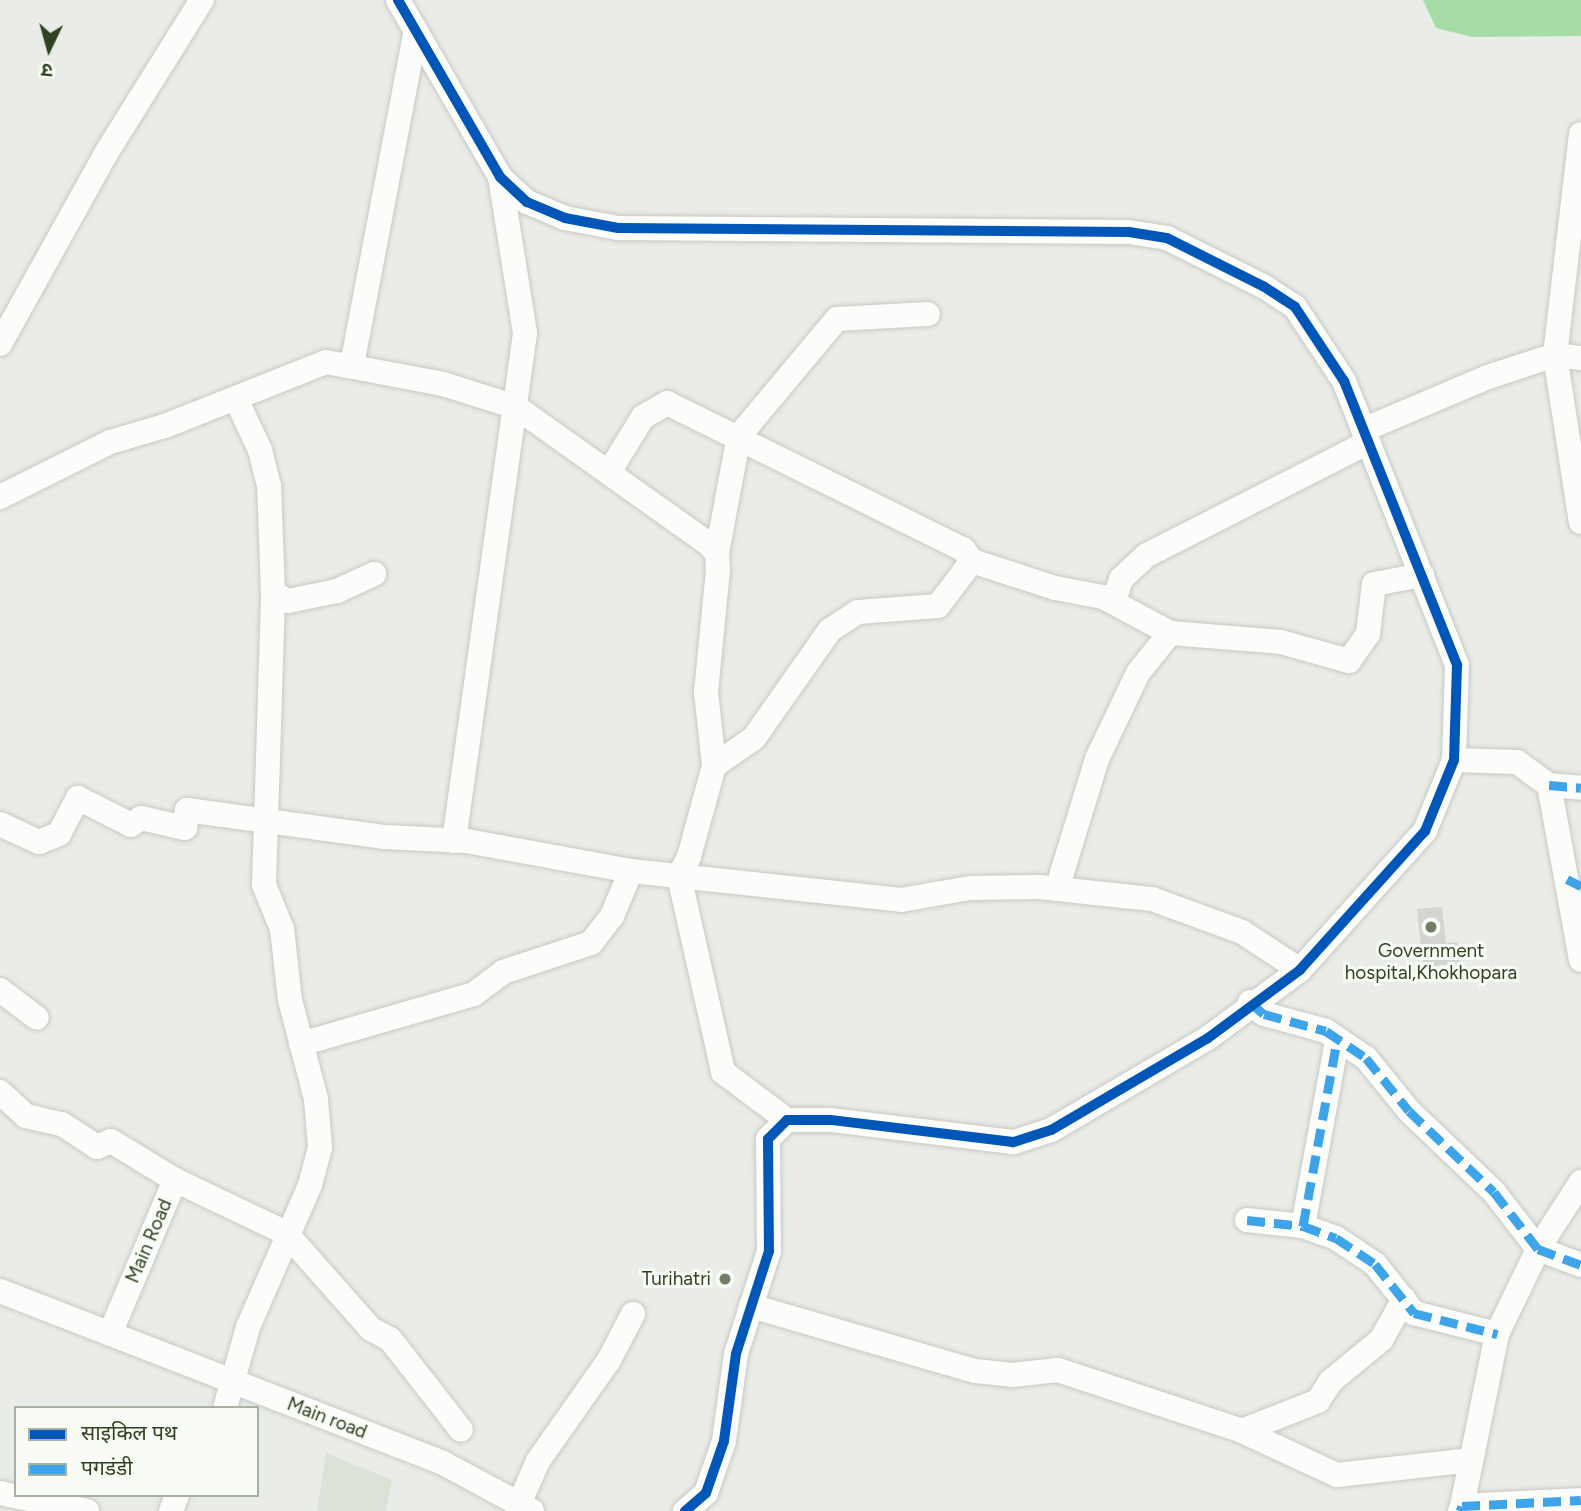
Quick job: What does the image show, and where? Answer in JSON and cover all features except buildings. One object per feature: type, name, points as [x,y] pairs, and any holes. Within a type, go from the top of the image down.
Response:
[{"type":"street","points":[[0,344],[106,155],[202,0]]},
{"type":"street","points":[[398,0],[499,177],[527,202],[565,218],[618,228],[1079,229],[1167,238],[1220,261],[1295,307],[1333,360],[1457,665],[1454,760],[1425,831],[1300,970],[1250,1003],[1208,1038],[1051,1130],[1013,1142],[787,1120],[723,1072],[679,876],[689,857],[714,766],[706,692],[717,553],[739,436],[837,319],[928,314]]},
{"type":"street","points":[[352,365],[416,31]]},
{"type":"street","points":[[1581,134],[1555,355],[1581,522]]},
{"type":"street","points":[[454,841],[525,333],[499,177]]},
{"type":"street","points":[[1114,602],[1121,579],[1147,555],[1365,437],[1488,377],[1555,355],[1581,358]]},
{"type":"street","points":[[0,497],[110,442],[236,399],[326,362],[443,384],[516,407],[717,553]]},
{"type":"street","points":[[226,1406],[286,1233],[310,1185],[320,1147],[282,929],[264,885],[274,593],[268,486],[260,450],[236,399]]},
{"type":"street","points":[[609,472],[643,417],[667,402],[963,549],[972,561],[1114,602],[1170,633],[1281,642],[1349,662],[1368,634],[1374,584],[1422,575]]},
{"type":"street","points":[[714,766],[754,738],[830,630],[858,612],[938,606],[972,561]]},
{"type":"street","points":[[274,593],[288,601],[337,591],[374,574]]},
{"type":"street","points":[[1057,889],[1097,759],[1138,673],[1170,633]]},
{"type":"street","points":[[1454,760],[1517,762],[1549,785],[1581,788]]},
{"type":"street","points":[[1549,785],[1581,960]]},
{"type":"street","points":[[0,824],[38,842],[59,834],[78,798],[92,800],[131,825],[141,818],[185,828],[187,810],[266,824],[454,841],[631,871],[901,900],[970,888],[1057,889],[1152,899],[1242,932],[1300,970]]},
{"type":"street","points":[[301,1044],[474,994],[503,972],[591,943],[612,916],[631,871]]},
{"type":"street","points":[[0,990],[37,1018]]},
{"type":"street","points":[[1250,1003],[1264,1014],[1326,1031],[1366,1058],[1409,1111],[1494,1192],[1538,1249],[1581,1265]]},
{"type":"street","points":[[1303,1226],[1337,1040]]},
{"type":"street","name":"Main Road","points":[[0,1092],[26,1116],[62,1124],[97,1147],[111,1141],[175,1180],[110,1334]]},
{"type":"street","points":[[685,1511],[706,1493],[724,1441],[736,1354],[769,1251],[768,1139],[787,1120]]},
{"type":"street","points":[[175,1180],[286,1233],[371,1329],[390,1339],[461,1430]]},
{"type":"street","points":[[1581,1182],[1538,1249],[1497,1334],[1461,1509],[1581,1500]]},
{"type":"street","points":[[1247,1220],[1303,1226],[1336,1238],[1375,1264],[1414,1313],[1497,1334]]},
{"type":"street","name":"Main road","points":[[0,1291],[443,1463],[526,1508]]},
{"type":"street","points":[[1242,1431],[1318,1401],[1331,1381],[1381,1340],[1404,1299]]},
{"type":"street","points":[[751,1306],[975,1371],[1012,1375],[1058,1370],[1242,1431],[1337,1475],[1471,1460]]},
{"type":"street","points":[[526,1508],[538,1461],[610,1360],[633,1314]]},
{"type":"street","points":[[19,1497],[87,1511]]},
{"type":"shaded area","points":[[1423,0],[1581,0],[1581,36],[1472,37],[1436,28]]},
{"type":"shaded area","points":[[326,1453],[392,1480],[386,1511],[317,1511]]},
{"type":"marked path","points":[[1549,785],[1581,788]]},
{"type":"marked path","points":[[1567,879],[1581,886]]},
{"type":"marked path","points":[[1250,1002],[1264,1014],[1326,1031],[1366,1058],[1409,1111],[1494,1192],[1538,1249],[1581,1265]]},
{"type":"marked path","points":[[1303,1226],[1337,1040]]},
{"type":"marked path","points":[[1247,1220],[1303,1226],[1336,1238],[1375,1264],[1414,1313],[1497,1334]]},
{"type":"marked path","points":[[1460,1511],[1462,1506],[1581,1500]]},
{"type":"cycle path","points":[[398,0],[500,177],[527,202],[565,218],[618,228],[1129,232],[1167,238],[1263,286],[1295,307],[1344,381],[1457,665],[1454,760],[1425,831],[1300,970],[1208,1038],[1051,1130],[1013,1142],[830,1120],[787,1120],[768,1139],[769,1251],[736,1354],[724,1441],[706,1493],[685,1511]]},
{"type":"place","name":"Government hospital,Khokhopara","points":[[1431,927]]},
{"type":"place","name":"Turihatri","points":[[725,1279]]}]
